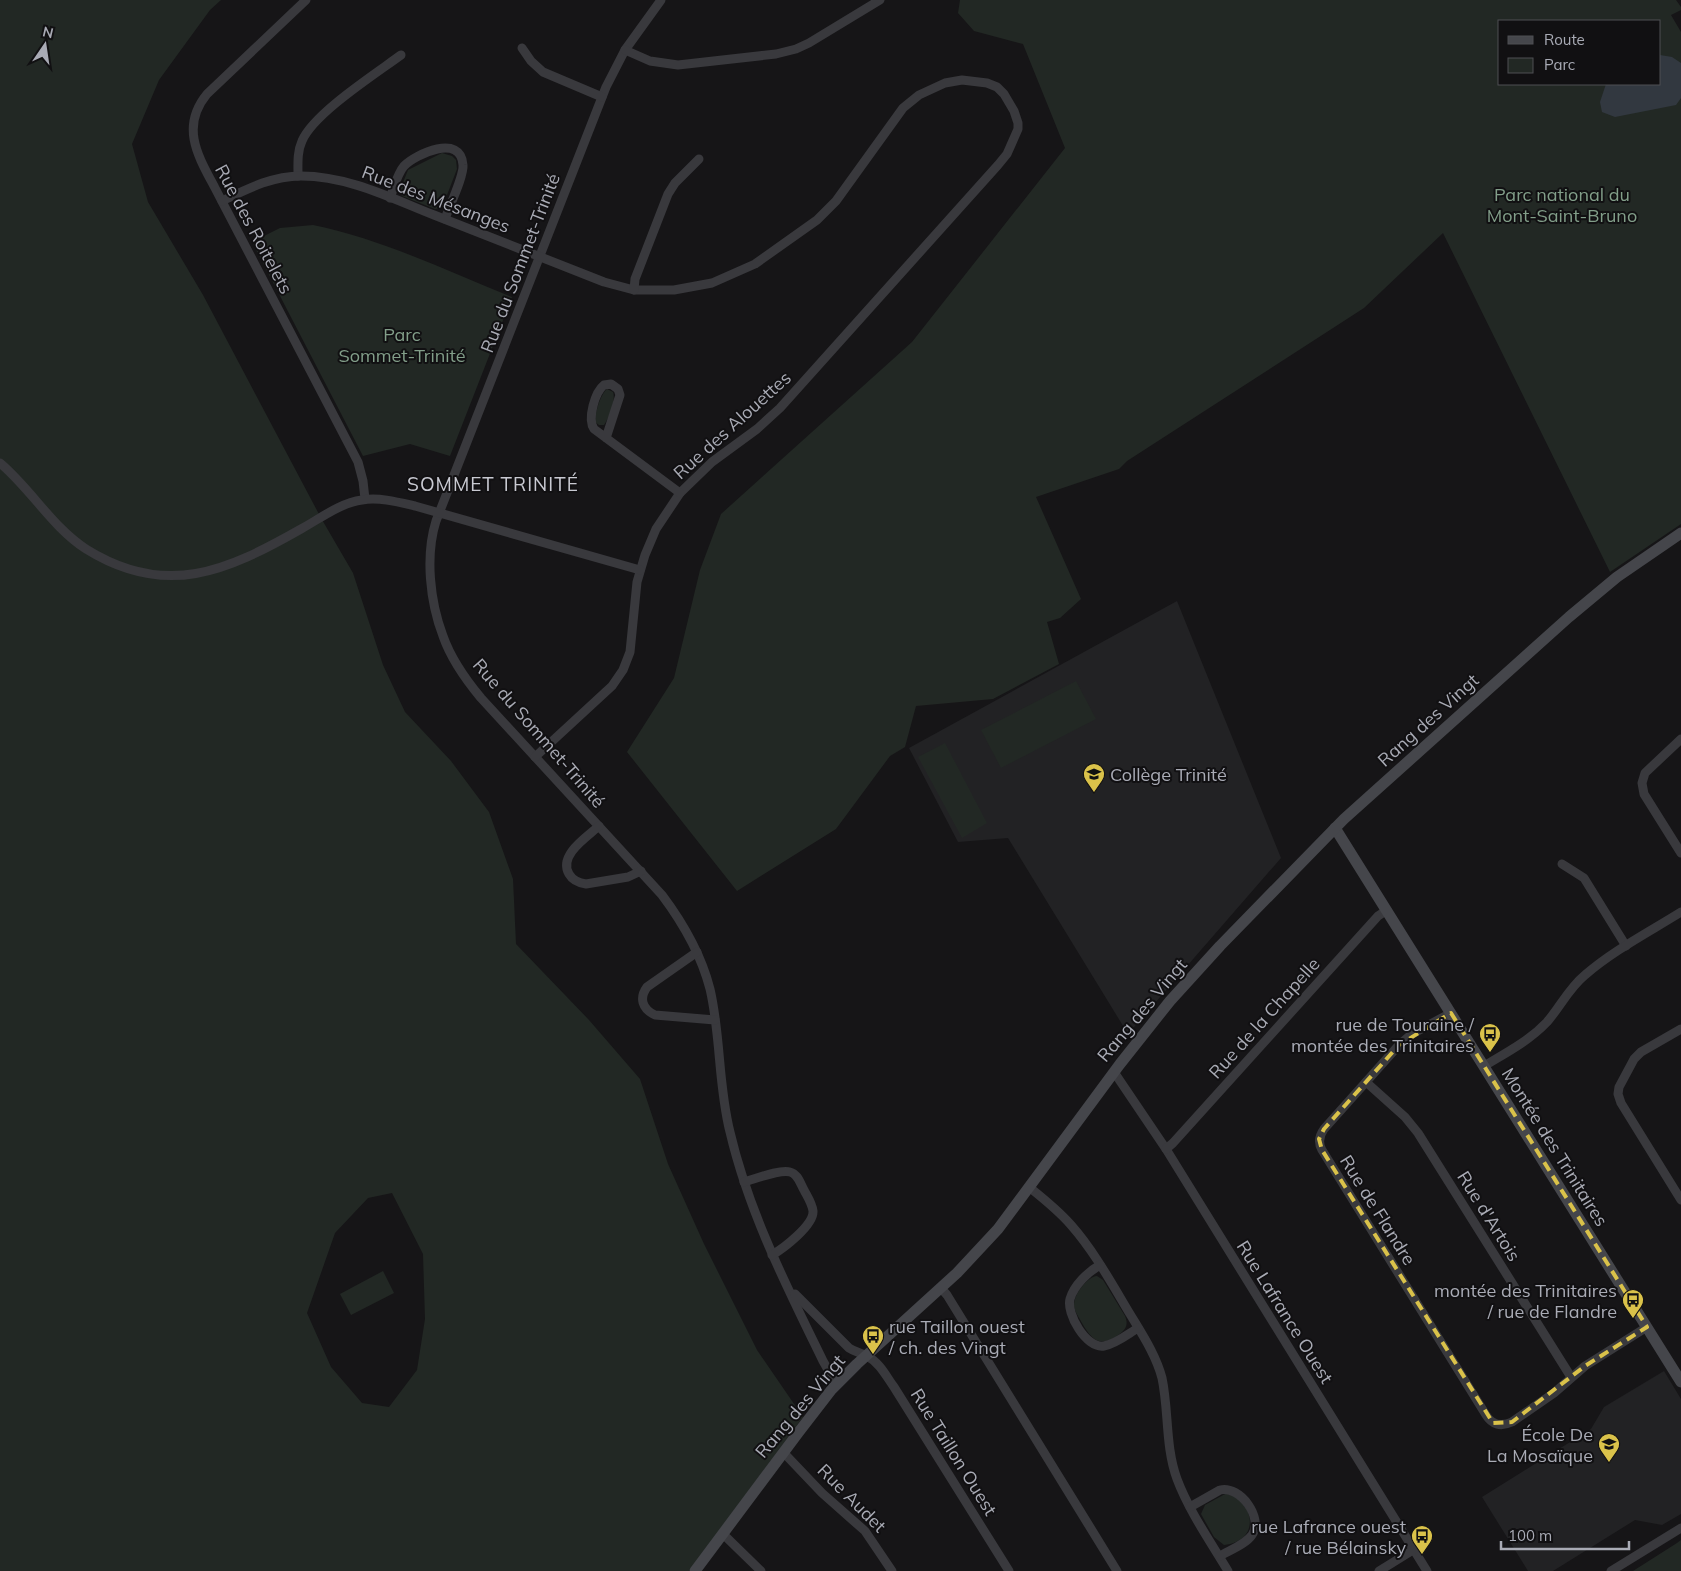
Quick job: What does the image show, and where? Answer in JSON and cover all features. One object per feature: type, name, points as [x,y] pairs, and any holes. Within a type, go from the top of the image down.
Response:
[{"type":"street","name":"Rue des Roitelets","points":[[306,0],[207,94],[196,111],[193,127],[195,147],[358,462],[365,499]]},
{"type":"street","name":"Rue du Sommet-Trinité","points":[[661,0],[625,50],[602,97],[435,526],[432,540],[431,570],[436,610],[443,637],[460,670],[474,689],[641,871],[673,910],[697,952],[709,988],[715,1020],[726,1114],[744,1182],[772,1255],[823,1361],[838,1383]]},
{"type":"street","points":[[625,50],[650,61],[678,65],[776,54],[796,49],[808,43],[880,0]]},
{"type":"street","points":[[522,48],[531,62],[543,72],[602,97]]},
{"type":"street","points":[[298,176],[299,149],[302,140],[310,128],[346,95],[401,55]]},
{"type":"street","name":"Rue des Mésanges","points":[[222,201],[262,183],[298,176],[340,180],[604,282],[634,290],[674,290],[707,285],[755,264],[817,220],[845,190],[903,108],[935,86],[956,80],[990,84],[1002,91],[1016,117]]},
{"type":"street","name":"Rue des Alouettes","points":[[535,757],[612,686],[623,670],[630,652],[633,636],[635,594],[640,570],[653,535],[680,493],[712,462],[757,429],[780,408],[962,206],[1007,154],[1017,132],[1016,117]]},
{"type":"street","points":[[390,198],[405,165],[438,148],[450,148],[460,155],[464,167],[445,219]]},
{"type":"street","points":[[634,290],[636,279],[668,194],[699,159]]},
{"type":"street","points":[[606,438],[620,397],[618,389],[611,384],[604,385],[599,389],[590,419],[592,427],[606,438],[680,493]]},
{"type":"street","points":[[0,463],[25,487],[65,532],[84,548],[120,565],[148,573],[164,575],[201,574],[222,568],[261,551],[339,507],[365,499],[394,501],[640,570]]},
{"type":"street","name":"Rang des Vingt","points":[[696,1571],[783,1452],[838,1383],[972,1258],[998,1229],[1114,1072],[1190,978],[1335,828],[1589,599],[1634,564],[1681,533]]},
{"type":"street","points":[[1681,739],[1647,770],[1642,783],[1644,794],[1681,853]]},
{"type":"street","points":[[598,826],[569,856],[567,868],[572,878],[586,884],[628,877],[641,871]]},
{"type":"street","name":"Montée des Trinitaires","points":[[1335,828],[1681,1382]]},
{"type":"street","points":[[1562,864],[1584,878],[1626,946]]},
{"type":"street","name":"Rue de la Chapelle","points":[[1166,1149],[1180,1136],[1372,923],[1387,910]]},
{"type":"street","points":[[1484,1066],[1534,1035],[1550,1018],[1580,979],[1600,963],[1681,912]]},
{"type":"street","points":[[697,952],[647,987],[643,995],[643,1003],[647,1010],[654,1015],[715,1020]]},
{"type":"street","name":"Rue de Flandre","points":[[1451,1013],[1404,1041],[1322,1131],[1320,1145],[1487,1417],[1496,1424],[1509,1424],[1554,1393],[1590,1363],[1647,1327]]},
{"type":"street","points":[[1681,1029],[1638,1054],[1621,1081],[1618,1094],[1621,1103],[1681,1200]]},
{"type":"street","name":"Rue Lafrance Ouest","points":[[1114,1072],[1166,1149],[1426,1571]]},
{"type":"street","name":"Rue d'Artois","points":[[1366,1082],[1405,1117],[1418,1133],[1571,1377]]},
{"type":"street","points":[[744,1182],[790,1172],[798,1179],[812,1207],[813,1215],[810,1222],[784,1247],[772,1255]]},
{"type":"street","points":[[1029,1187],[1066,1219],[1083,1240],[1100,1264],[1155,1359],[1161,1377],[1176,1477],[1190,1507],[1228,1571]]},
{"type":"street","points":[[1100,1264],[1084,1278],[1070,1299],[1069,1306],[1072,1314],[1084,1336],[1093,1345],[1104,1346],[1138,1328]]},
{"type":"street","name":"Rue du Sommet-Trinité","points":[[785,1282],[802,1304],[849,1348],[866,1356]]},
{"type":"street","points":[[940,1288],[947,1295],[1117,1571]]},
{"type":"street","name":"Rue Taillon Ouest","points":[[866,1356],[877,1363],[894,1387],[1009,1571]]},
{"type":"street","name":"Rue Audet","points":[[783,1452],[822,1493],[866,1531],[892,1571]]},
{"type":"street","points":[[1190,1507],[1220,1490],[1229,1489],[1238,1493],[1249,1507],[1256,1523],[1253,1534],[1220,1556]]},
{"type":"street","points":[[1611,1571],[1681,1528]]},
{"type":"street","points":[[722,1534],[761,1571]]},
{"type":"street","points":[[1379,1571],[1413,1550]]},
{"type":"highlighted area","points":[[1451,1013],[1647,1327],[1585,1366],[1512,1422],[1493,1423],[1322,1150],[1319,1139],[1324,1129],[1399,1045]]},
{"type":"shaded area","points":[[1661,55],[1672,57],[1681,63],[1681,98],[1676,105],[1615,117],[1602,112],[1600,102],[1606,85],[1661,85]]},
{"type":"shaded area","name":"Collège Trinité","points":[[1177,601],[1281,858],[1128,1034],[1008,838],[958,842],[909,748]]},
{"type":"shaded area","name":"École De La Mosaïque","points":[[1664,1371],[1681,1399],[1681,1514],[1662,1525],[1635,1520],[1553,1571],[1528,1571],[1482,1497],[1591,1429],[1604,1407]]},
{"type":"green space","points":[[0,0],[221,0],[210,10],[159,80],[132,144],[148,202],[203,295],[321,518],[353,573],[383,665],[405,712],[451,761],[489,812],[513,879],[516,944],[589,1020],[640,1079],[668,1164],[704,1244],[757,1350],[803,1417],[689,1571],[0,1571]],"holes":[[[392,1193],[423,1254],[425,1319],[417,1370],[389,1407],[362,1403],[331,1367],[307,1313],[335,1233],[368,1198]]]},
{"type":"green space","name":"Parc national du Mont-Saint-Bruno","points":[[960,0],[1676,0],[1681,10],[1671,15],[1681,32],[1681,524],[1610,572],[1443,233],[1364,308],[1127,461],[1119,469],[1036,497],[1081,599],[1060,618],[1047,622],[1059,664],[993,699],[916,706],[905,747],[890,756],[836,829],[737,891],[627,752],[674,678],[700,570],[721,514],[912,342],[1065,148],[1023,44],[974,31],[958,13]]},
{"type":"green space","points":[[442,153],[452,156],[456,160],[457,169],[442,208],[435,209],[402,196],[400,190],[408,170]]},
{"type":"green space","name":"Parc Sommet-Trinité","points":[[313,225],[364,238],[389,247],[512,297],[450,456],[410,444],[363,456],[252,242],[280,228]]},
{"type":"green space","points":[[607,389],[613,392],[613,404],[604,425],[599,425],[595,422],[596,414],[600,400]]},
{"type":"green space","points":[[1076,681],[1096,719],[1001,768],[981,730]]},
{"type":"green space","points":[[945,743],[987,823],[962,838],[918,757]]},
{"type":"green space","points":[[383,1271],[394,1293],[351,1315],[340,1294]]},
{"type":"green space","points":[[1097,1276],[1103,1280],[1125,1316],[1126,1321],[1126,1327],[1121,1333],[1114,1338],[1103,1341],[1098,1341],[1090,1335],[1077,1314],[1074,1305],[1076,1296],[1082,1287],[1089,1279]]},
{"type":"green space","points":[[1225,1494],[1242,1502],[1250,1518],[1249,1527],[1245,1535],[1237,1541],[1224,1545],[1214,1537],[1201,1514],[1205,1505]]},
{"type":"green space","points":[[1681,1540],[1681,1571],[1633,1571],[1677,1543]]},
{"type":"place","name":"Collège Trinité","points":[[1094,793]]},
{"type":"place","name":"rue de Touraine / montée des Trinitaires","points":[[1490,1053]]},
{"type":"place","name":"montée des Trinitaires / rue de Flandre","points":[[1633,1319]]},
{"type":"place","name":"rue Taillon ouest / ch. des Vingt","points":[[873,1355]]},
{"type":"place","name":"École De La Mosaïque","points":[[1609,1463]]},
{"type":"place","name":"rue Lafrance ouest / rue Bélainsky","points":[[1422,1555]]},
{"type":"district","name":"SOMMET TRINITÉ","points":[[493,484]]}]
